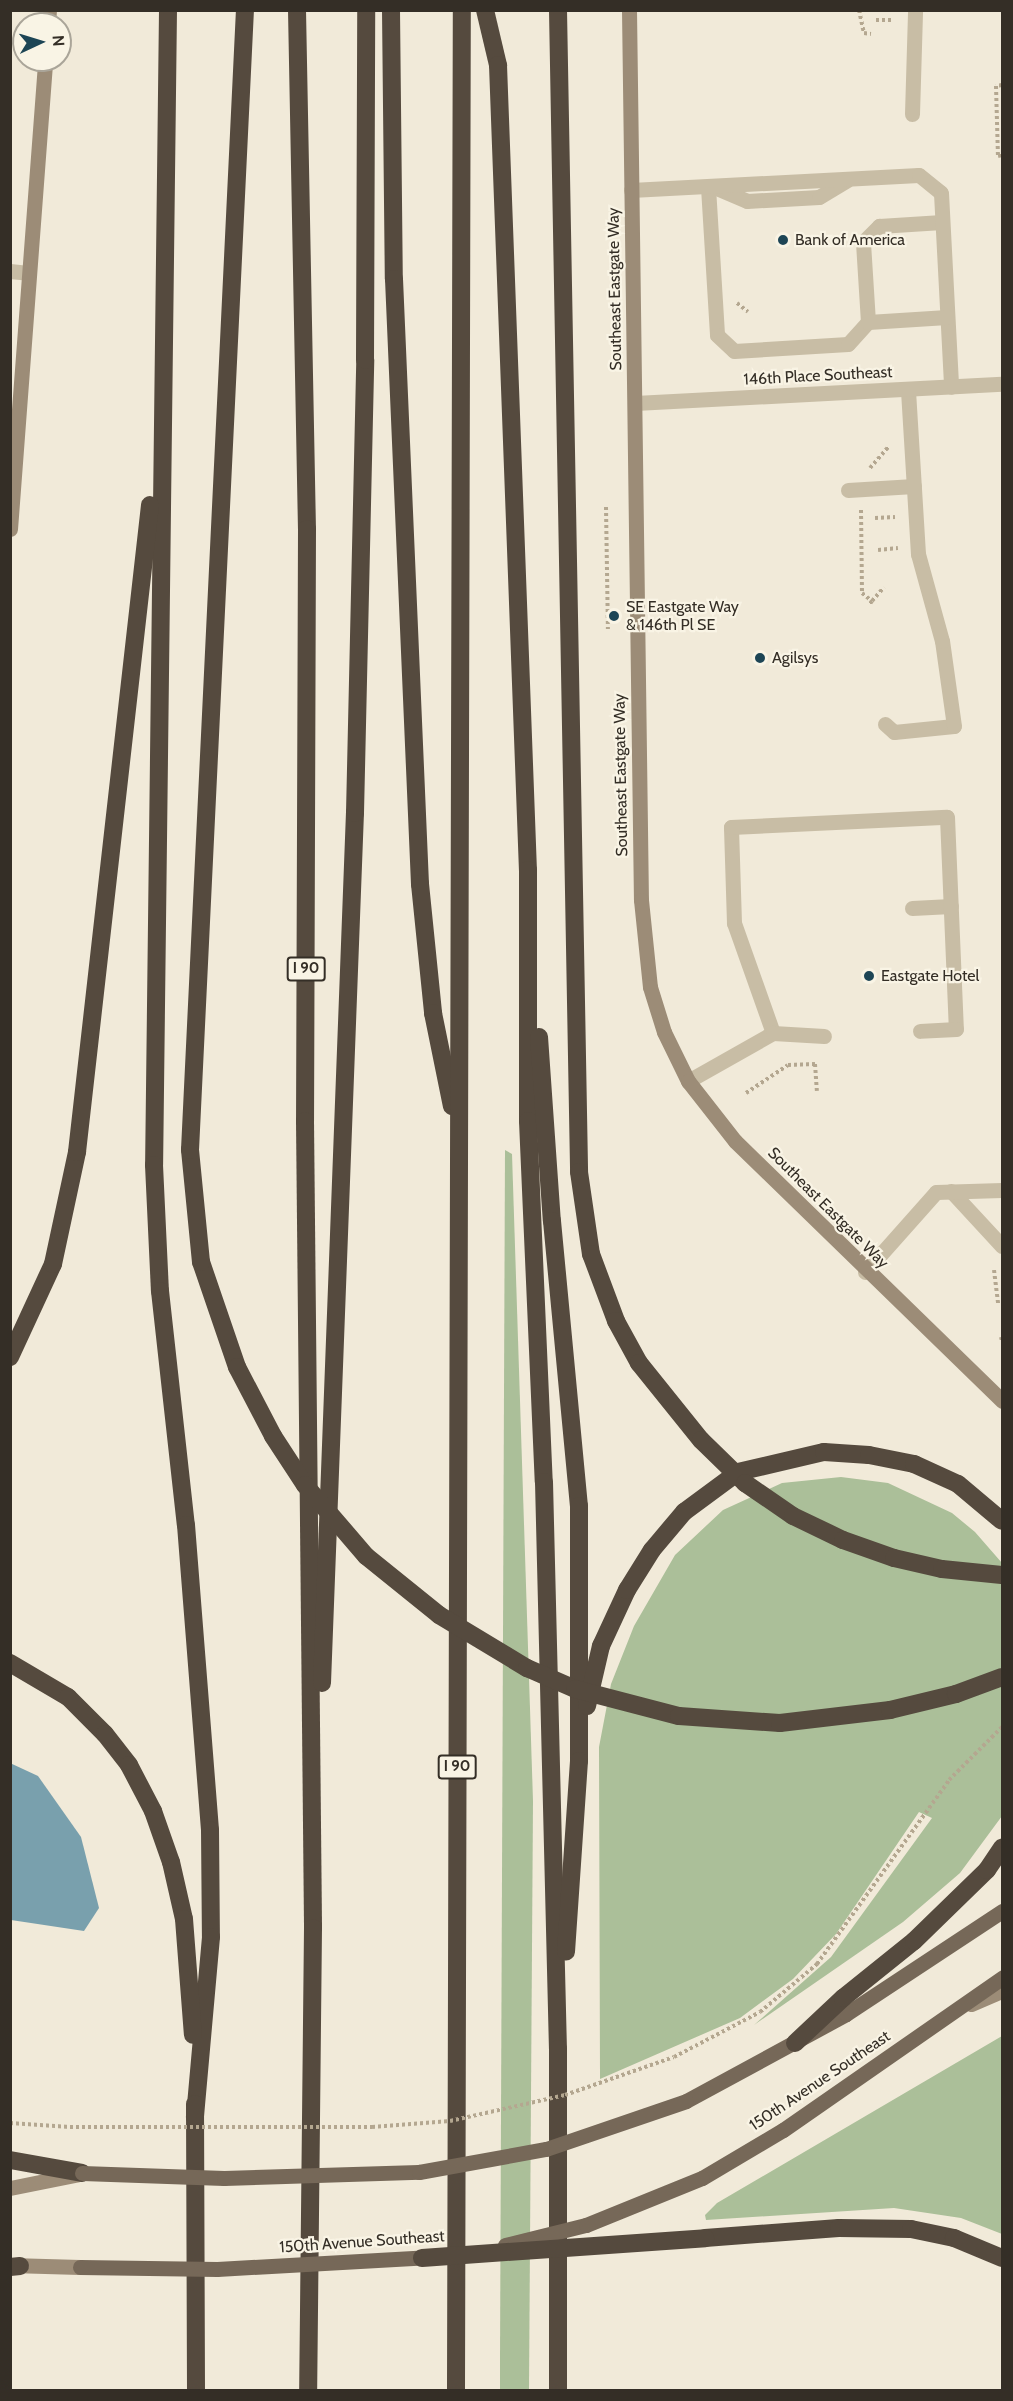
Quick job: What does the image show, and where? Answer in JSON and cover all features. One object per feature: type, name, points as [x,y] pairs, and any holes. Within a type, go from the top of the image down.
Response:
[{"type":"highway","points":[[168,10],[161,408],[154,1165],[160,1291],[186,1525],[210,1830],[211,1937],[195,2116]]},
{"type":"highway","points":[[244,10],[190,1150],[201,1262],[237,1367],[305,1485],[366,1556],[439,1615],[527,1668],[575,1689],[679,1716],[780,1723],[890,1710],[956,1694],[1002,1677]]},
{"type":"highway","name":"I 90","points":[[297,10],[307,529],[305,1121],[313,1928],[308,2391]]},
{"type":"highway","points":[[313,1928],[355,813],[365,360],[366,10]]},
{"type":"highway","points":[[391,10],[394,279],[420,884],[433,1013],[460,1143]]},
{"type":"highway","name":"I 90","points":[[456,2391],[462,10]]},
{"type":"highway","points":[[485,10],[498,65],[528,870],[552,1221],[579,1506],[579,1761],[558,2049]]},
{"type":"highway","points":[[558,10],[579,1172],[591,1254],[616,1321],[639,1362],[708,1447],[745,1483],[794,1516],[894,1558],[942,1569],[1002,1575]]},
{"type":"highway","points":[[10,1357],[53,1264],[77,1152],[161,408]]},
{"type":"highway","points":[[528,870],[528,1121],[544,1482],[558,2049],[558,2391]]},
{"type":"highway","points":[[579,1761],[601,1646],[627,1590],[652,1550],[684,1512],[738,1472],[824,1452],[869,1455],[914,1464],[958,1484],[1002,1521]]},
{"type":"highway","points":[[10,1663],[68,1696],[105,1734],[129,1765],[153,1811],[171,1862],[184,1919],[195,2116],[195,2391]]},
{"type":"highway","points":[[795,2043],[843,1998],[914,1941],[987,1870],[1002,1848]]},
{"type":"highway","points":[[10,2160],[82,2173]]},
{"type":"highway","points":[[422,2258],[839,2228],[910,2229],[954,2238],[1002,2258]]},
{"type":"main road","name":"Southeast Eastgate Way","points":[[629,10],[641,900],[650,987],[664,1032],[688,1081],[735,1141],[865,1272],[1002,1401]]},
{"type":"main road","points":[[10,529],[44,72]]},
{"type":"main road","points":[[10,2188],[82,2173],[224,2178],[419,2172],[546,2149],[686,2101],[795,2043],[1002,1911]]},
{"type":"main road","name":"150th Avenue Southeast","points":[[14,2266],[217,2269],[422,2258],[521,2242],[586,2225],[702,2178],[783,2130],[966,2006],[1002,1978]]},
{"type":"main road","points":[[966,2006],[1002,1991]]},
{"type":"street","points":[[912,114],[915,10]]},
{"type":"street","points":[[631,190],[919,175],[941,193],[951,387]]},
{"type":"street","points":[[711,187],[717,335],[734,351],[848,344],[868,322],[947,317]]},
{"type":"street","points":[[868,322],[863,242],[879,226],[942,222]]},
{"type":"street","points":[[10,272],[28,273]]},
{"type":"street","name":"146th Place Southeast","points":[[635,403],[1002,384]]},
{"type":"street","points":[[885,724],[894,732],[954,726],[942,641],[918,554],[908,389]]},
{"type":"street","points":[[848,490],[914,486]]},
{"type":"street","points":[[773,1033],[734,923],[731,827],[947,817],[956,1029],[920,1031]]},
{"type":"street","points":[[912,908],[951,906]]},
{"type":"street","points":[[688,1081],[773,1033],[824,1036]]},
{"type":"street","points":[[865,1272],[936,1192],[1002,1190]]},
{"type":"street","points":[[951,1191],[1002,1246]]},
{"type":"path","points":[[859,10],[864,33],[871,33]]},
{"type":"path","points":[[876,20],[898,20]]},
{"type":"path","points":[[1002,85],[996,86],[998,156],[1002,156]]},
{"type":"path","points":[[875,462],[891,444],[890,438]]},
{"type":"path","points":[[862,500],[861,593],[871,603],[884,587]]},
{"type":"path","points":[[606,507],[608,630]]},
{"type":"path","points":[[875,518],[899,517]]},
{"type":"path","points":[[878,550],[902,548]]},
{"type":"path","points":[[746,1093],[788,1065],[815,1064],[817,1090]]},
{"type":"path","points":[[994,1270],[998,1304]]},
{"type":"path","points":[[10,2123],[70,2127],[372,2127],[450,2121],[565,2095],[674,2057],[759,2012],[817,1965],[949,1780],[1002,1727]]},
{"type":"green space","points":[[505,1150],[512,1154],[533,1801],[529,2390],[500,2390]]},
{"type":"green space","points":[[841,1477],[888,1483],[952,1513],[975,1532],[1002,1563],[1002,1816],[960,1873],[903,1922],[754,2025],[831,1957],[932,1818],[919,1812],[836,1934],[793,1979],[740,2018],[600,2079],[599,1747],[611,1684],[634,1626],[675,1555],[723,1510],[782,1483]]},
{"type":"green space","points":[[1002,2036],[1002,2234],[961,2218],[894,2208],[706,2220],[705,2215],[717,2203]]},
{"type":"water","points":[[10,1763],[38,1776],[81,1837],[99,1908],[84,1931],[11,1920]]},
{"type":"place","name":"Bank of America","points":[[783,240]]},
{"type":"place","name":"SE Eastgate Way & 146th Pl SE","points":[[614,616]]},
{"type":"place","name":"Agilsys","points":[[760,658]]},
{"type":"place","name":"Eastgate Hotel","points":[[869,976]]}]
